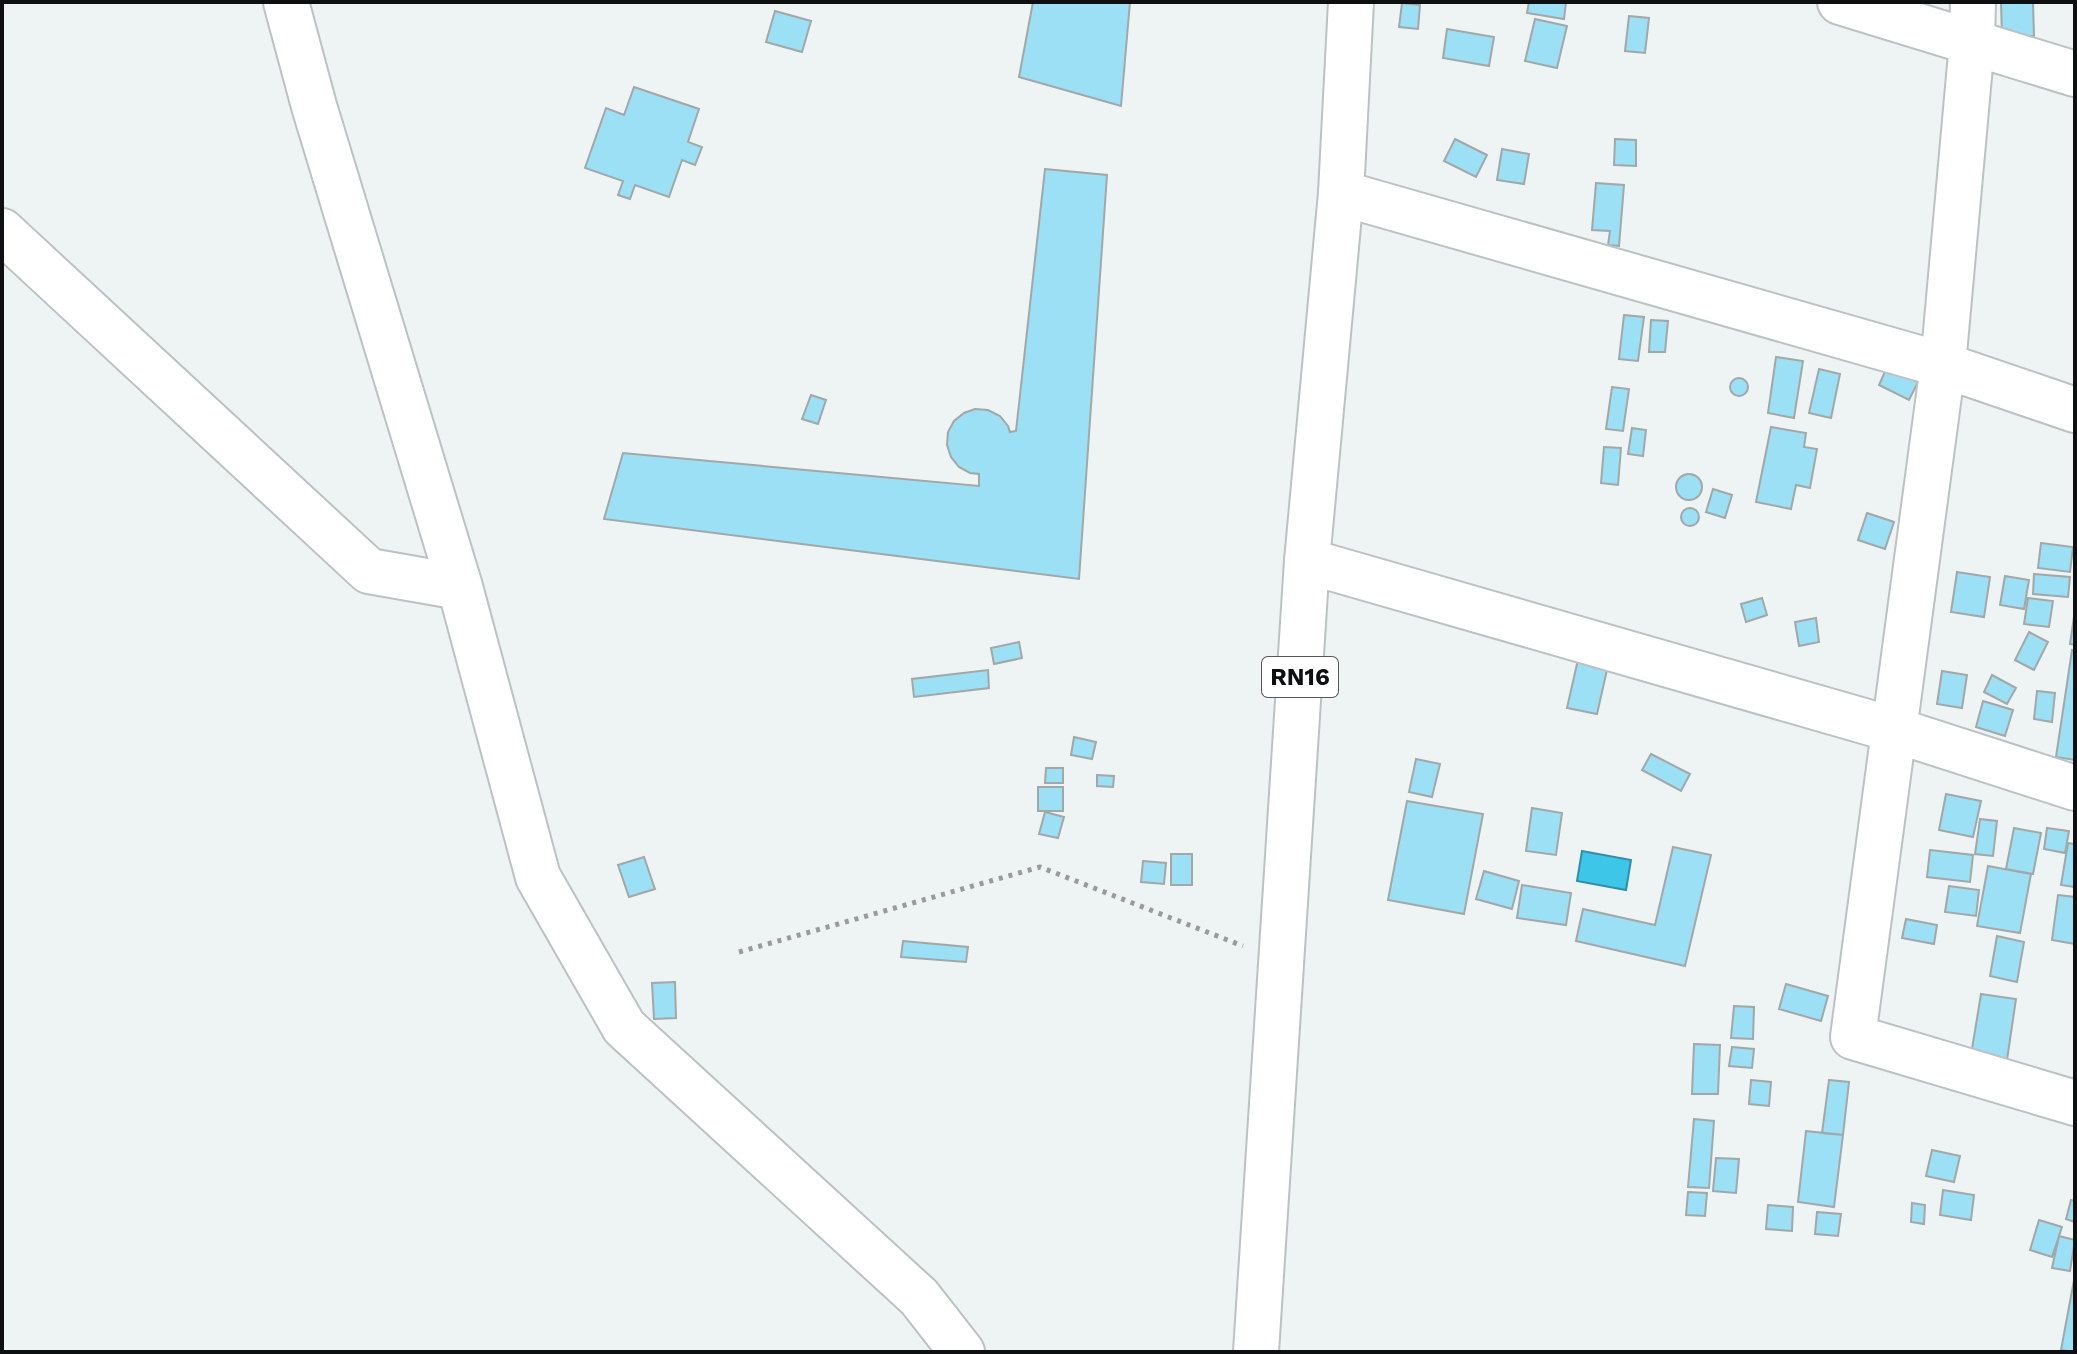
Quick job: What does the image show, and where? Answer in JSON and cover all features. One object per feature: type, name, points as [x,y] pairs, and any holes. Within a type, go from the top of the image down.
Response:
[{"type":"street","points":[[286,2],[314,106],[460,587],[538,877],[624,1027],[919,1297],[962,1352]]},
{"type":"street","name":"RN16","points":[[1256,1352],[1307,561],[1341,193],[1351,2]]},
{"type":"street","points":[[1840,2],[1973,22],[2075,74]]},
{"type":"street","points":[[1973,22],[1943,365],[1853,1037],[2075,1103]]},
{"type":"street","points":[[1341,193],[1943,365],[2075,410]]},
{"type":"street","points":[[2,231],[369,571],[460,587]]},
{"type":"street","points":[[1307,561],[1895,730],[2075,788]]},
{"type":"path","points":[[739,952],[1040,867],[1282,960]]},
{"type":"water","points":[[1582,851],[1631,860],[1626,890],[1577,881]]},
{"type":"building","points":[[1033,2],[1130,2],[1121,106],[1019,77]]},
{"type":"building","points":[[1529,2],[1566,2],[1564,19],[1527,13]]},
{"type":"building","points":[[2001,2],[2033,2],[2034,36],[2002,37]]},
{"type":"building","points":[[1402,3],[1420,5],[1418,29],[1399,27]]},
{"type":"building","points":[[775,11],[811,21],[802,52],[766,42]]},
{"type":"building","points":[[1629,16],[1649,18],[1645,53],[1625,51]]},
{"type":"building","points":[[1535,19],[1567,26],[1557,68],[1525,61]]},
{"type":"building","points":[[1447,29],[1494,37],[1489,66],[1443,58]]},
{"type":"building","points":[[634,87],[699,109],[688,142],[702,147],[695,165],[682,160],[669,197],[635,185],[630,199],[618,195],[623,181],[585,168],[606,108],[624,115]]},
{"type":"building","points":[[1455,139],[1487,155],[1476,177],[1444,161]]},
{"type":"building","points":[[1615,139],[1636,140],[1636,166],[1614,165]]},
{"type":"building","points":[[1502,149],[1529,154],[1524,184],[1497,180]]},
{"type":"building","points":[[1045,169],[1107,175],[1079,579],[604,519],[623,453],[979,486],[979,474],[959,467],[951,457],[947,445],[948,432],[954,421],[975,409],[988,410],[1000,416],[1010,432],[1016,431]]},
{"type":"building","points":[[1596,183],[1624,185],[1619,246],[1608,245],[1610,231],[1592,230]]},
{"type":"building","points":[[1624,315],[1644,317],[1638,361],[1619,359]]},
{"type":"building","points":[[1651,320],[1668,321],[1665,352],[1649,352]]},
{"type":"building","points":[[1776,357],[1803,361],[1794,418],[1768,413]]},
{"type":"building","points":[[1887,367],[1918,382],[1909,400],[1879,385]]},
{"type":"building","points":[[1819,369],[1840,374],[1831,418],[1809,413]]},
{"type":"building","points":[[1739,378],[1748,387],[1739,396],[1730,387]]},
{"type":"building","points":[[1612,387],[1629,389],[1623,431],[1606,429]]},
{"type":"building","points":[[811,395],[826,400],[818,424],[802,419]]},
{"type":"building","points":[[1771,427],[1806,433],[1804,447],[1817,449],[1810,488],[1796,485],[1791,509],[1756,502]]},
{"type":"building","points":[[1632,428],[1646,430],[1643,456],[1628,454]]},
{"type":"building","points":[[1604,447],[1621,448],[1618,485],[1601,483]]},
{"type":"building","points":[[1689,474],[1698,478],[1702,487],[1698,496],[1689,500],[1680,496],[1676,487],[1680,478]]},
{"type":"building","points":[[1713,489],[1732,495],[1725,518],[1706,512]]},
{"type":"building","points":[[1686,508],[1694,508],[1699,517],[1697,524],[1686,526],[1681,521],[1681,513]]},
{"type":"building","points":[[1867,513],[1894,522],[1885,549],[1858,540]]},
{"type":"building","points":[[2041,543],[2073,547],[2070,572],[2038,568]]},
{"type":"building","points":[[1957,572],[1990,577],[1984,617],[1951,612]]},
{"type":"building","points":[[2034,574],[2070,577],[2068,597],[2033,594]]},
{"type":"building","points":[[2005,576],[2029,580],[2024,609],[2000,605]]},
{"type":"building","points":[[1762,598],[1767,615],[1746,622],[1741,604]]},
{"type":"building","points":[[2028,598],[2053,601],[2049,627],[2024,624]]},
{"type":"building","points":[[2075,610],[2075,645],[2070,644]]},
{"type":"building","points":[[1816,618],[1819,642],[1799,646],[1795,622]]},
{"type":"building","points":[[2029,632],[2048,642],[2034,670],[2015,660]]},
{"type":"building","points":[[1019,642],[1022,658],[994,664],[991,648]]},
{"type":"building","points":[[2072,650],[2075,651],[2075,760],[2056,757]]},
{"type":"building","points":[[1579,655],[1609,661],[1597,714],[1567,708]]},
{"type":"building","points":[[988,670],[989,688],[914,697],[912,679]]},
{"type":"building","points":[[1942,671],[1967,675],[1962,708],[1937,704]]},
{"type":"building","points":[[1992,675],[2016,688],[2007,704],[1984,692]]},
{"type":"building","points":[[2037,691],[2055,693],[2052,722],[2034,719]]},
{"type":"building","points":[[1983,701],[2013,710],[2005,736],[1976,727]]},
{"type":"building","points":[[1074,737],[1096,742],[1092,759],[1071,755]]},
{"type":"building","points":[[1651,754],[1690,774],[1681,791],[1642,770]]},
{"type":"building","points":[[1416,759],[1440,764],[1432,797],[1409,792]]},
{"type":"building","points":[[1046,768],[1063,768],[1063,783],[1045,783]]},
{"type":"building","points":[[1097,775],[1114,776],[1113,787],[1097,786]]},
{"type":"building","points":[[1038,787],[1063,787],[1063,811],[1038,811]]},
{"type":"building","points":[[1946,794],[1981,801],[1973,837],[1939,830]]},
{"type":"building","points":[[1407,801],[1483,814],[1464,914],[1388,900]]},
{"type":"building","points":[[1532,808],[1562,813],[1556,855],[1526,851]]},
{"type":"building","points":[[1045,812],[1064,817],[1058,838],[1039,834]]},
{"type":"building","points":[[1980,819],[1997,821],[1993,856],[1975,854]]},
{"type":"building","points":[[2014,828],[2041,833],[2033,874],[2006,869]]},
{"type":"building","points":[[2047,828],[2069,831],[2065,853],[2044,849]]},
{"type":"building","points":[[2068,843],[2075,844],[2075,887],[2061,885]]},
{"type":"building","points":[[1673,847],[1711,855],[1685,966],[1576,941],[1583,909],[1655,925]]},
{"type":"building","points":[[1930,850],[1973,855],[1970,882],[1927,877]]},
{"type":"building","points":[[1171,854],[1192,854],[1192,885],[1171,885]]},
{"type":"building","points":[[644,857],[655,889],[629,897],[618,865]]},
{"type":"building","points":[[1143,861],[1166,863],[1164,884],[1141,882]]},
{"type":"building","points":[[1988,866],[2031,874],[2020,933],[1977,926]]},
{"type":"building","points":[[1484,871],[1519,881],[1512,909],[1476,899]]},
{"type":"building","points":[[1522,885],[1571,893],[1566,925],[1517,918]]},
{"type":"building","points":[[1949,886],[1979,890],[1976,916],[1945,912]]},
{"type":"building","points":[[2058,895],[2075,897],[2075,944],[2052,940]]},
{"type":"building","points":[[1906,919],[1937,925],[1934,944],[1902,938]]},
{"type":"building","points":[[1997,936],[2024,942],[2017,982],[1990,976]]},
{"type":"building","points":[[903,941],[968,947],[966,962],[901,957]]},
{"type":"building","points":[[675,982],[676,1018],[654,1019],[652,983]]},
{"type":"building","points":[[1786,984],[1828,996],[1821,1021],[1779,1009]]},
{"type":"building","points":[[1981,994],[2016,999],[2007,1060],[1971,1055]]},
{"type":"building","points":[[1734,1006],[1754,1007],[1753,1039],[1731,1038]]},
{"type":"building","points":[[1694,1044],[1720,1045],[1718,1094],[1692,1094]]},
{"type":"building","points":[[1732,1047],[1754,1049],[1752,1068],[1729,1066]]},
{"type":"building","points":[[1751,1080],[1771,1082],[1769,1106],[1749,1104]]},
{"type":"building","points":[[1829,1080],[1849,1082],[1843,1135],[1822,1133]]},
{"type":"building","points":[[1694,1119],[1714,1121],[1709,1188],[1688,1187]]},
{"type":"building","points":[[1806,1131],[1843,1135],[1834,1207],[1798,1202]]},
{"type":"building","points":[[1932,1150],[1960,1156],[1954,1182],[1926,1176]]},
{"type":"building","points":[[1716,1158],[1739,1159],[1736,1193],[1713,1191]]},
{"type":"building","points":[[1943,1190],[1974,1195],[1971,1220],[1940,1215]]},
{"type":"building","points":[[1688,1192],[1707,1193],[1705,1216],[1686,1215]]},
{"type":"building","points":[[2071,1200],[2075,1201],[2075,1222],[2066,1219]]},
{"type":"building","points":[[1912,1203],[1925,1205],[1924,1224],[1911,1222]]},
{"type":"building","points":[[1768,1205],[1793,1207],[1792,1231],[1766,1229]]},
{"type":"building","points":[[1817,1212],[1841,1214],[1838,1236],[1815,1234]]},
{"type":"building","points":[[2039,1220],[2062,1227],[2052,1257],[2030,1250]]},
{"type":"building","points":[[2059,1236],[2075,1240],[2070,1271],[2052,1268]]},
{"type":"building","points":[[2075,1280],[2075,1352],[2061,1350]]}]
